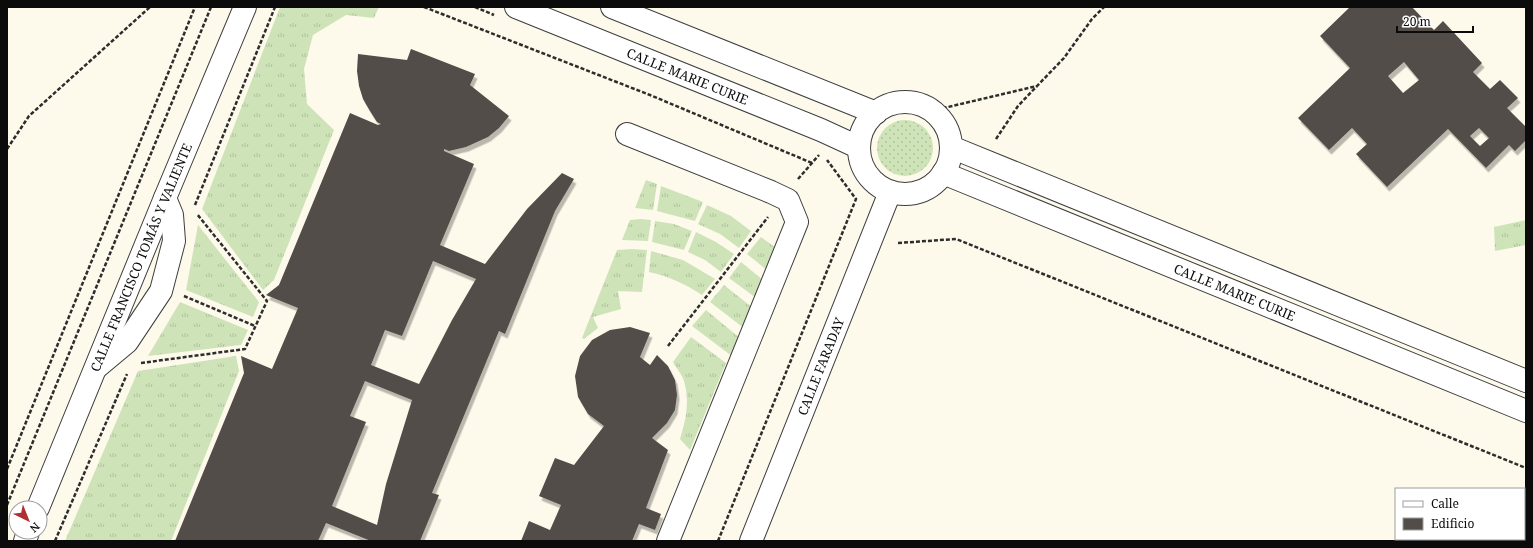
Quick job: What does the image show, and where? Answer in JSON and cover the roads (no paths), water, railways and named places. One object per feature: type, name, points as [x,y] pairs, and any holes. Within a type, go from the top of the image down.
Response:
[{"type":"street","name":"CALLE FRANCISCO TOMÁS Y VALIENTE","points":[[41,500],[164,198],[245,7]]},
{"type":"street","name":"CALLE MARIE CURIE","points":[[516,7],[821,130],[858,147]]},
{"type":"street","points":[[612,7],[876,113]]},
{"type":"street","points":[[903,102],[917,104],[930,111],[941,120],[948,133],[951,147],[949,161],[943,173],[933,184],[920,191],[905,194],[890,192],[876,184],[866,173],[860,159],[858,147],[861,134],[867,122],[876,113],[888,105],[903,102]]},
{"type":"street","points":[[627,134],[788,200],[797,222],[668,541]]},
{"type":"street","points":[[951,147],[1526,381]]},
{"type":"street","name":"CALLE MARIE CURIE","points":[[943,173],[1526,411]]},
{"type":"street","name":"CALLE FARADAY","points":[[750,541],[890,192]]},
{"type":"street","points":[[95,369],[127,342],[161,291],[174,241],[172,215],[164,198]]}]
